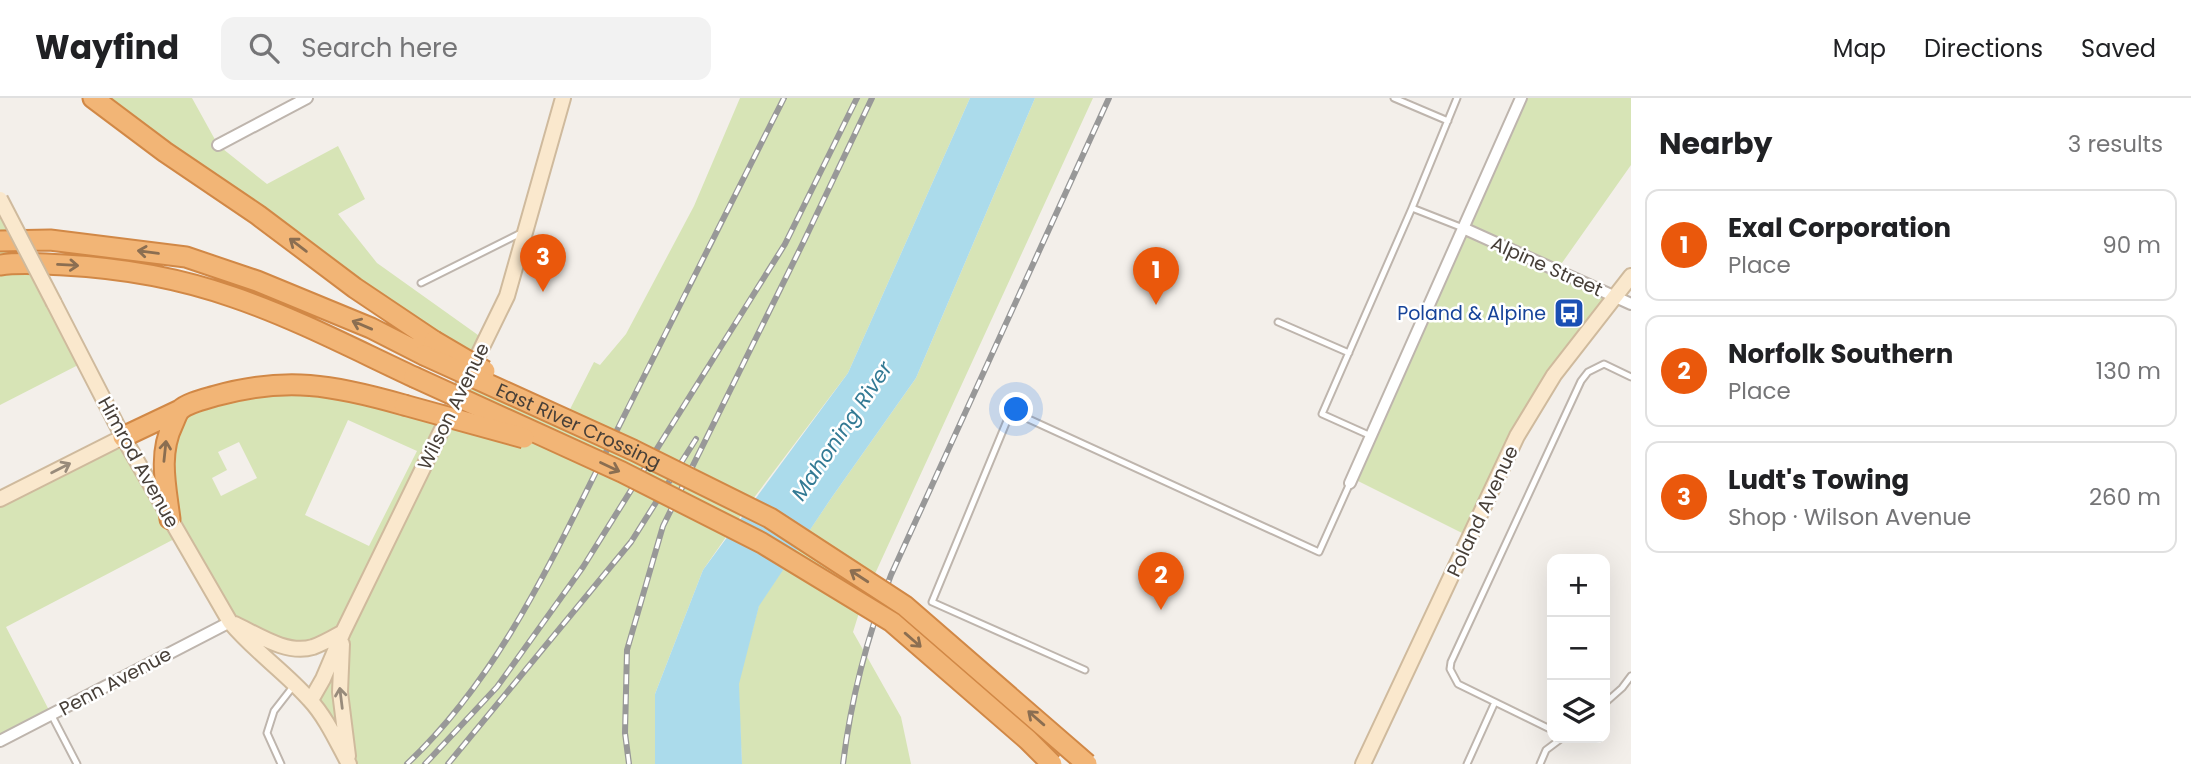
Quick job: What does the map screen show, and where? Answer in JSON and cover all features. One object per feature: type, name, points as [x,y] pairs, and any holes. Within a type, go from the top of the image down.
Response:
[{"type":"highway","points":[[93,98],[165,152],[258,215],[429,348]]},
{"type":"highway","points":[[0,241],[50,240],[186,257],[257,281],[371,328],[429,348]]},
{"type":"highway","name":"East River Crossing","points":[[0,265],[16,263],[99,267],[164,279],[232,296],[584,455],[762,543],[892,622],[1052,764]]},
{"type":"highway","name":"East River Crossing","points":[[429,348],[561,417],[770,518],[905,606],[1087,764]]},
{"type":"highway","points":[[122,437],[204,399],[235,390],[291,384],[345,388],[584,455]]},
{"type":"highway","points":[[170,519],[164,452],[170,430],[180,410]]},
{"type":"main road","name":"Wilson Avenue","points":[[311,700],[507,296],[563,98]]},
{"type":"main road","name":"Himrod Avenue","points":[[0,199],[122,437],[230,622],[248,643],[311,700],[349,764]]},
{"type":"main road","name":"Poland Avenue","points":[[1366,763],[1517,436],[1554,374],[1631,276]]},
{"type":"main road","points":[[0,499],[122,437]]},
{"type":"main road","points":[[230,622],[294,649],[314,647],[343,632]]},
{"type":"main road","points":[[343,632],[340,687],[349,764]]},
{"type":"street","points":[[218,145],[307,98]]},
{"type":"street","points":[[1350,483],[1521,98]]},
{"type":"street","name":"Alpine Street","points":[[1463,228],[1631,304]]},
{"type":"street","name":"Penn Avenue","points":[[0,741],[230,622]]},
{"type":"lane","points":[[1394,98],[1448,121]]},
{"type":"lane","points":[[1371,436],[1322,414],[1457,98]]},
{"type":"lane","points":[[1412,208],[1463,228]]},
{"type":"lane","points":[[421,284],[525,230]]},
{"type":"lane","points":[[1279,322],[1349,353]]},
{"type":"lane","points":[[1547,728],[1458,684],[1450,669],[1451,662],[1581,381],[1588,372],[1604,364],[1631,377]]},
{"type":"lane","points":[[1085,670],[932,602],[1011,411],[1319,552],[1350,483]]},
{"type":"lane","points":[[1610,699],[1631,676]]},
{"type":"lane","points":[[281,764],[267,733],[274,712],[295,684]]},
{"type":"lane","points":[[1467,764],[1495,702]]},
{"type":"lane","points":[[51,715],[77,764]]},
{"type":"lane","points":[[1540,764],[1546,750],[1555,743]]},
{"type":"green space","points":[[93,98],[192,98],[218,145],[267,184],[338,146],[365,199],[338,214],[377,263],[485,340],[472,363],[565,419],[594,362],[600,365],[626,334],[694,206],[740,98],[970,98],[848,373],[703,570],[655,694],[655,764],[349,764],[311,700],[343,633],[305,649],[230,622],[180,536],[6,627],[51,714],[0,741],[0,499],[123,437],[169,517],[164,460],[180,410],[262,386],[448,417],[468,375]],"holes":[[[348,420],[417,451],[369,546],[305,515]],[[239,442],[257,478],[221,496],[212,478],[227,470],[218,452]]]},
{"type":"green space","points":[[1035,98],[1093,98],[863,600],[853,632],[901,717],[911,764],[742,764],[738,684],[759,605],[916,378]]},
{"type":"green space","points":[[1521,98],[1631,98],[1631,165],[1557,270],[1613,296],[1554,375],[1470,537],[1352,478]]},
{"type":"green space","points":[[0,199],[84,362],[0,405]]},
{"type":"water","name":"Mahoning River","points":[[970,98],[1035,98],[916,378],[759,606],[739,684],[742,764],[655,764],[655,694],[703,570],[848,373]]},
{"type":"railway","points":[[407,764],[470,692],[498,653],[546,571],[784,98]]},
{"type":"railway","points":[[425,764],[497,687],[583,567],[785,244],[857,98]]},
{"type":"railway","points":[[629,764],[625,733],[627,650],[663,526],[872,98]]},
{"type":"railway","points":[[843,764],[861,668],[891,575],[1109,98]]},
{"type":"railway","points":[[448,764],[631,542],[696,439]]},
{"type":"place","name":"Ludt's Towing","points":[[543,292]]},
{"type":"place","name":"Exal Corporation","points":[[1156,305]]},
{"type":"place","name":"Poland & Alpine","points":[[1569,313]]},
{"type":"place","name":"Norfolk Southern","points":[[1161,610]]}]
